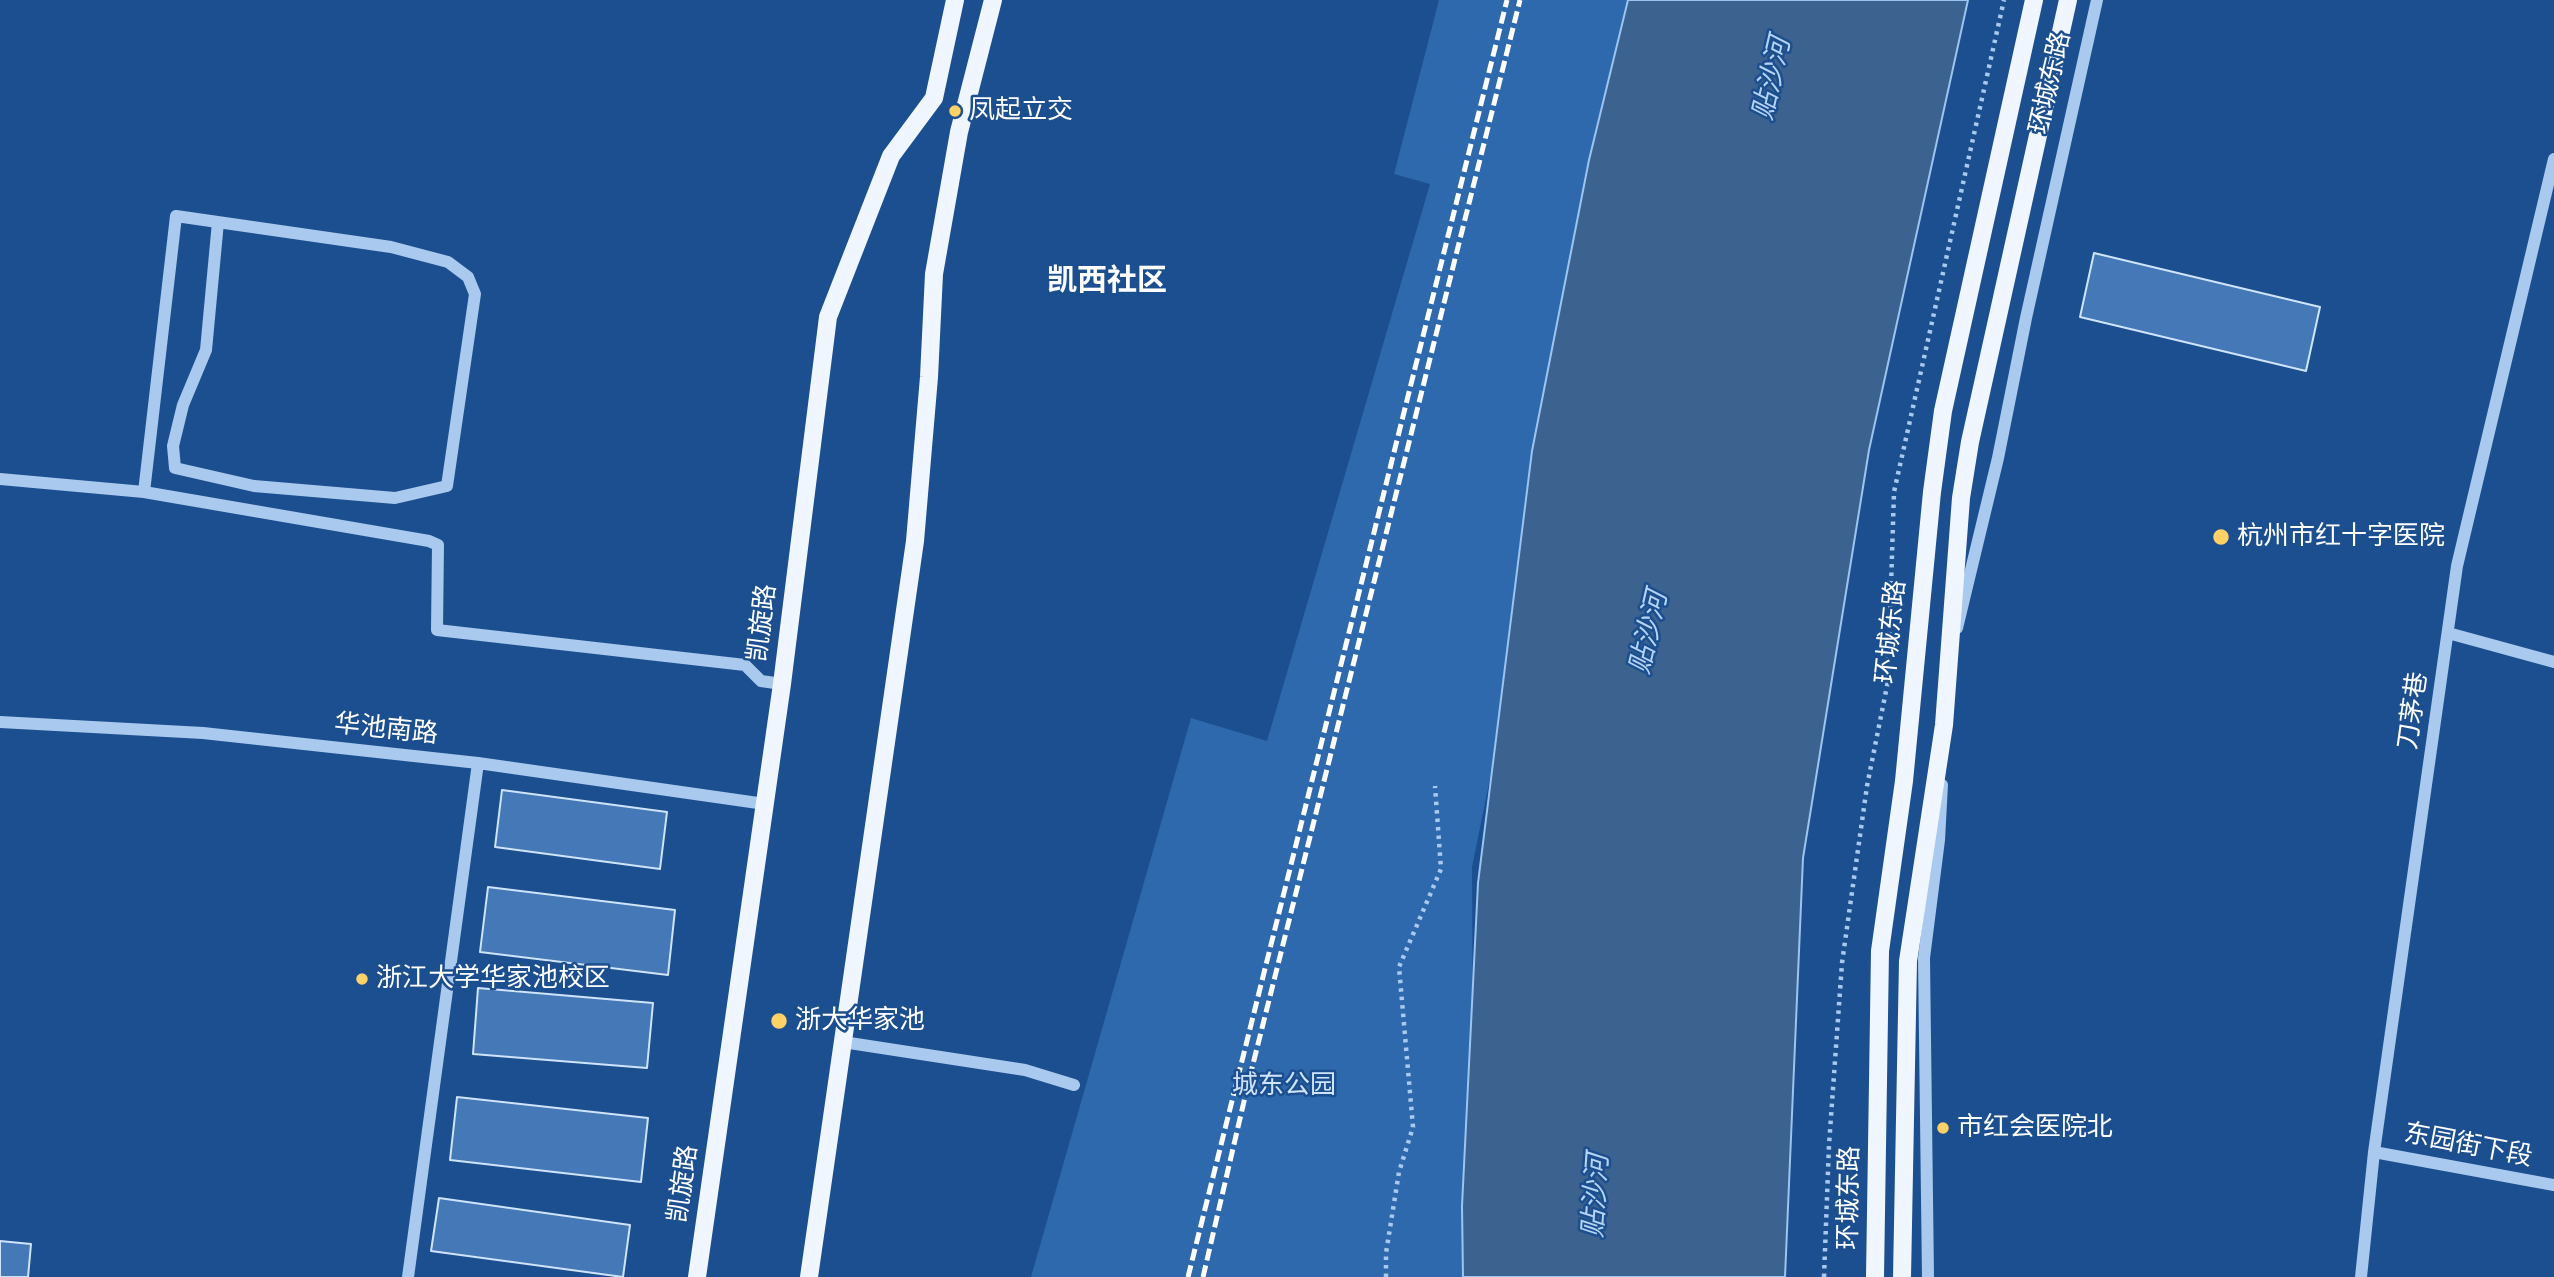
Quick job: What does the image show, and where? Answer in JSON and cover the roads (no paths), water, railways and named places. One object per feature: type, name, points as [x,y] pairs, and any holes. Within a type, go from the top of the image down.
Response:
[{"type":"main road","name":"凯旋路","points":[[697,1277],[782,684],[828,317],[891,156],[933,98],[954,0]]},
{"type":"main road","points":[[809,1277],[915,541],[929,377],[934,274],[959,132],[993,0]]},
{"type":"main road","name":"环城东路","points":[[1875,1277],[1880,951],[1904,780],[1943,411],[2034,0]]},
{"type":"main road","name":"环城东路","points":[[1902,1277],[1908,961],[1944,725],[1961,498],[1970,442],[2068,0]]},
{"type":"street","name":"环城东路","points":[[1928,1277],[1924,958],[1939,841],[1948,669],[1998,458],[2096,0]]},
{"type":"street","name":"刀茅巷","points":[[2361,1277],[2374,1152],[2457,566],[2554,159]]},
{"type":"street","points":[[144,492],[176,216],[218,222],[391,247],[448,262],[468,277],[475,295],[447,486],[395,499],[254,486],[175,468],[173,446],[183,405],[206,350],[218,222]]},
{"type":"street","points":[[0,479],[144,492],[416,538],[438,545],[437,631],[745,665],[761,681],[782,684]]},
{"type":"street","points":[[2448,633],[2554,662]]},
{"type":"street","name":"华池南路","points":[[0,722],[203,733],[478,763],[765,804]]},
{"type":"street","points":[[408,1277],[478,763]]},
{"type":"street","points":[[843,1042],[1025,1070],[1074,1085]]},
{"type":"street","name":"东园街下段","points":[[2374,1152],[2554,1185]]},
{"type":"water","name":"贴沙河","points":[[1628,0],[1968,0],[1869,450],[1803,858],[1785,1277],[1463,1277],[1462,1206],[1478,883],[1532,451],[1589,160]]},
{"type":"railway","points":[[1188,1277],[1507,0]]},
{"type":"railway","points":[[1203,1277],[1249,1080],[1520,0]]},
{"type":"place","name":"凤起立交","points":[[955,111]]},
{"type":"place","name":"杭州市红十字医院","points":[[2221,537]]},
{"type":"place","name":"浙江大学华家池校区","points":[[362,979]]},
{"type":"place","name":"浙大华家池","points":[[779,1021]]},
{"type":"place","name":"市红会医院北","points":[[1943,1128]]},
{"type":"district","name":"凯西社区","points":[[1107,282]]},
{"type":"park label","name":"城东公园","points":[[1284,1086]]}]
